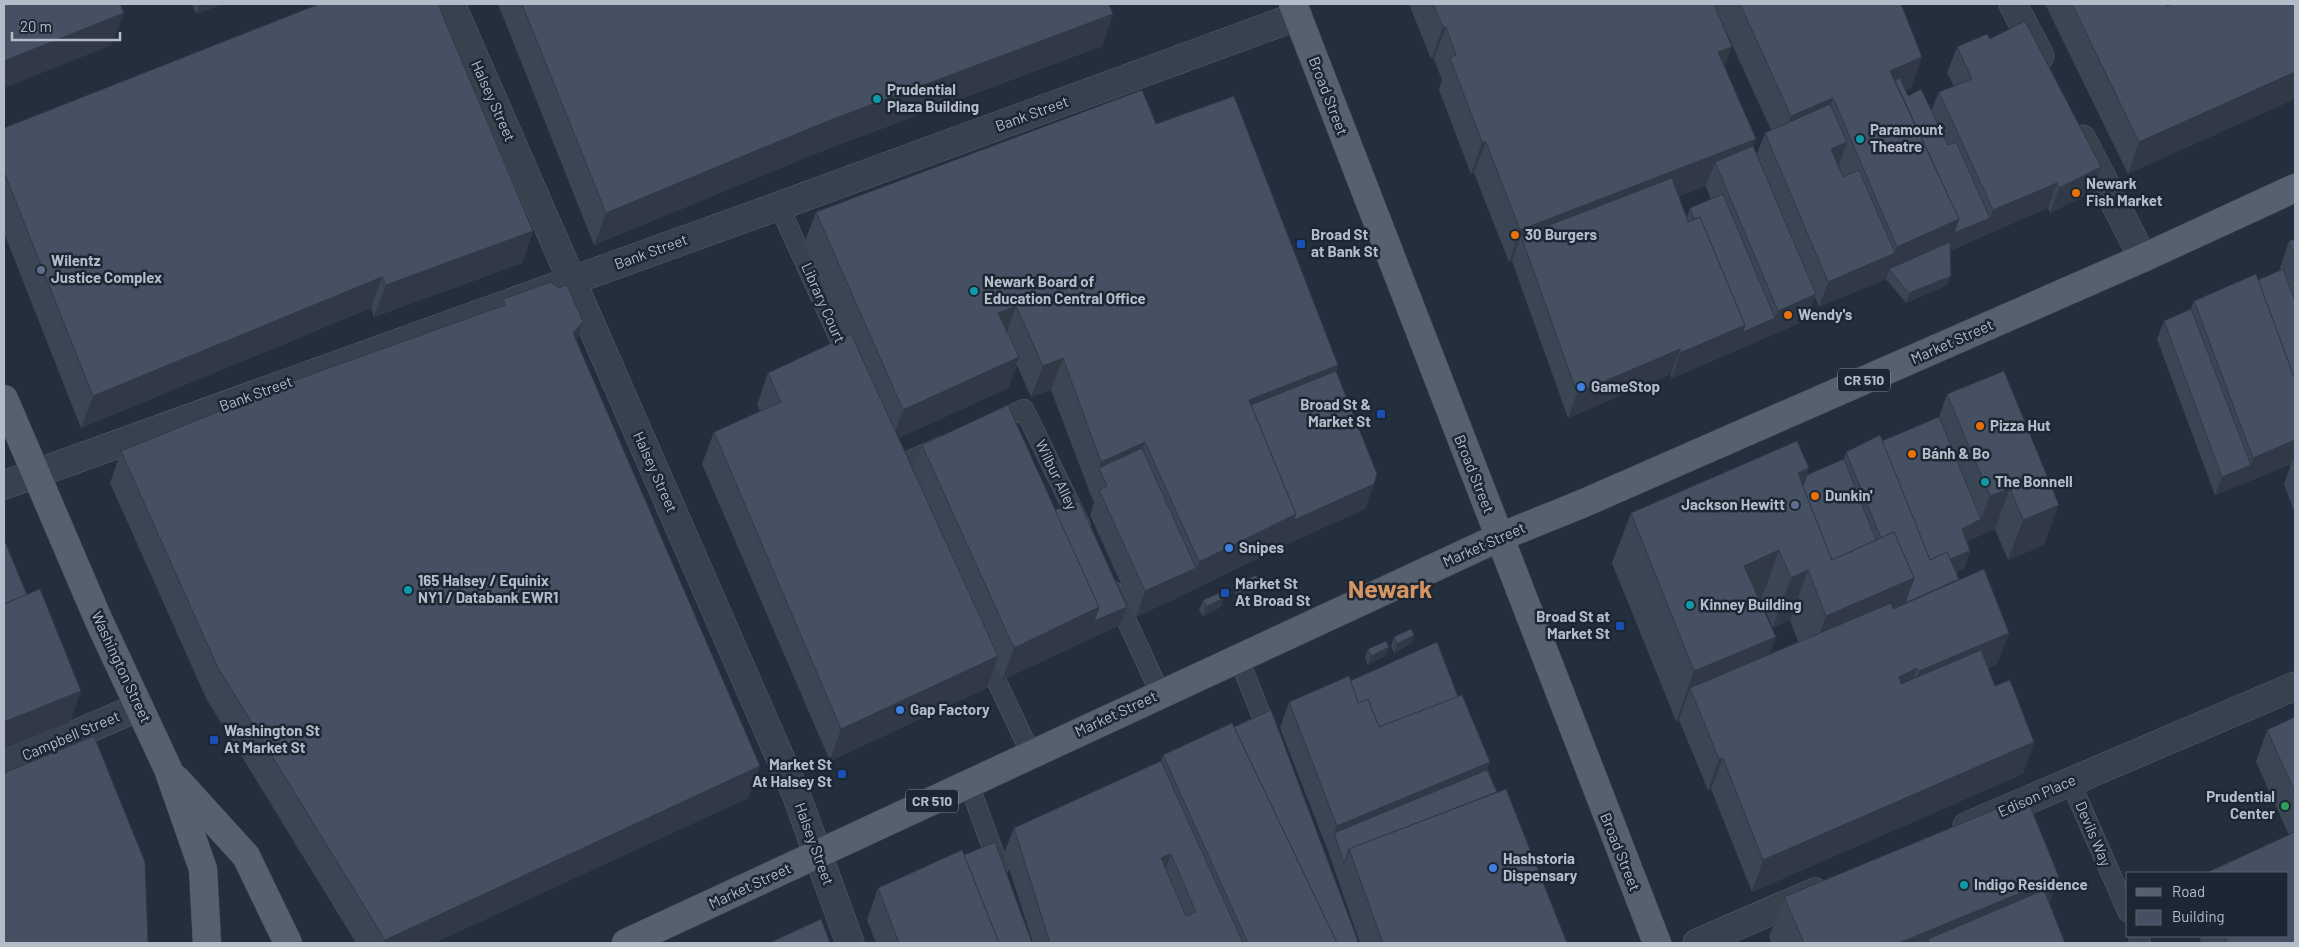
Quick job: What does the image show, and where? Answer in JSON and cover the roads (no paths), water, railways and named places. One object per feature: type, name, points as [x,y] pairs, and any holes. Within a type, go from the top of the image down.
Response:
[{"type":"main road","name":"Broad Street","points":[[1296,10],[1656,943]]},
{"type":"main road","name":"Market Street","points":[[626,943],[1160,693],[1239,659],[1500,537],[1594,499],[2143,258],[2295,188]]},
{"type":"main road","name":"Washington Street","points":[[4,399],[35,474],[168,769],[202,869],[207,943]]},
{"type":"main road","points":[[168,769],[246,856],[288,943]]},
{"type":"street","name":"Halsey Street","points":[[450,4],[792,785],[850,943]]},
{"type":"street","points":[[2013,4],[2049,74]]},
{"type":"street","name":"Bank Street","points":[[4,485],[779,206],[1296,10]]},
{"type":"street","points":[[2072,119],[2143,258]]},
{"type":"street","name":"Edison Place","points":[[1944,836],[2295,686]]},
{"type":"street","name":"Campbell Street","points":[[4,765],[139,707]]},
{"type":"street","points":[[1697,943],[1836,883]]},
{"type":"lane","name":"Library Court","points":[[779,206],[856,377]]},
{"type":"lane","name":"Wilbur Alley","points":[[897,466],[1024,409],[1088,540]]},
{"type":"lane","points":[[889,448],[905,484]]},
{"type":"lane","points":[[1106,576],[1160,693]]},
{"type":"lane","points":[[975,635],[1031,754]]},
{"type":"lane","points":[[1239,659],[1276,752]]},
{"type":"lane","name":"Devils Way","points":[[2070,781],[2126,908]]},
{"type":"lane","points":[[969,784],[1006,888]]},
{"type":"place","name":"Prudential Plaza Building","points":[[877,99]]},
{"type":"place","name":"Paramount Theatre","points":[[1860,139]]},
{"type":"place","name":"Newark Fish Market","points":[[2076,193]]},
{"type":"place","name":"30 Burgers","points":[[1515,235]]},
{"type":"place","name":"Broad St at Bank St","points":[[1301,244]]},
{"type":"place","name":"Wilentz Justice Complex","points":[[41,270]]},
{"type":"place","name":"Newark Board of Education Central Office","points":[[974,291]]},
{"type":"place","name":"Wendy's","points":[[1788,315]]},
{"type":"place","name":"GameStop","points":[[1581,387]]},
{"type":"place","name":"Broad St & Market St","points":[[1381,414]]},
{"type":"place","name":"Pizza Hut","points":[[1980,426]]},
{"type":"place","name":"Bánh & Bo","points":[[1912,454]]},
{"type":"place","name":"The Bonnell","points":[[1985,482]]},
{"type":"place","name":"Dunkin'","points":[[1815,496]]},
{"type":"place","name":"Jackson Hewitt","points":[[1795,505]]},
{"type":"place","name":"Snipes","points":[[1229,548]]},
{"type":"place","name":"165 Halsey / Equinix NY1 / Databank EWR1","points":[[408,590]]},
{"type":"place","name":"Market St At Broad St","points":[[1225,593]]},
{"type":"place","name":"Kinney Building","points":[[1690,605]]},
{"type":"place","name":"Broad St at Market St","points":[[1620,626]]},
{"type":"place","name":"Gap Factory","points":[[900,710]]},
{"type":"place","name":"Washington St At Market St","points":[[214,740]]},
{"type":"place","name":"Market St At Halsey St","points":[[842,774]]},
{"type":"place","name":"Prudential Center","points":[[2285,806]]},
{"type":"place","name":"Hashstoria Dispensary","points":[[1493,868]]},
{"type":"place","name":"Indigo Residence","points":[[1964,885]]},
{"type":"district","name":"Newark","points":[[1390,589]]}]
